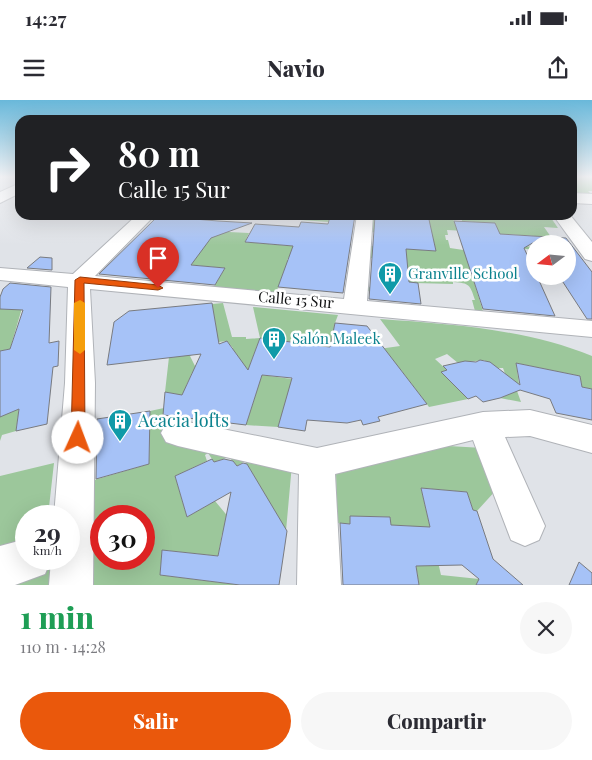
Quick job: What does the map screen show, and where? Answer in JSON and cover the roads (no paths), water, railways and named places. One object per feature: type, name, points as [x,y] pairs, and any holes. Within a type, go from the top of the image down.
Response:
[{"type":"street","points":[[73,505],[80,383],[80,280],[142,220]]},
{"type":"street","points":[[355,306],[364,220]]},
{"type":"street","points":[[564,220],[592,255]]},
{"type":"street","name":"Calle 15 Sur","points":[[0,274],[592,329]]},
{"type":"street","points":[[546,324],[592,347]]},
{"type":"street","points":[[178,433],[317,463],[483,425],[530,423],[592,439]]},
{"type":"street","points":[[483,425],[525,526]]},
{"type":"street","points":[[317,463],[319,585]]},
{"type":"street","points":[[0,568],[15,564]]},
{"type":"street","points":[[71,570],[71,585]]},
{"type":"place","name":"Granville School","points":[[390,295]]},
{"type":"place","name":"Salón Maleek","points":[[274,360]]},
{"type":"place","name":"Acacia lofts","points":[[120,442]]}]
